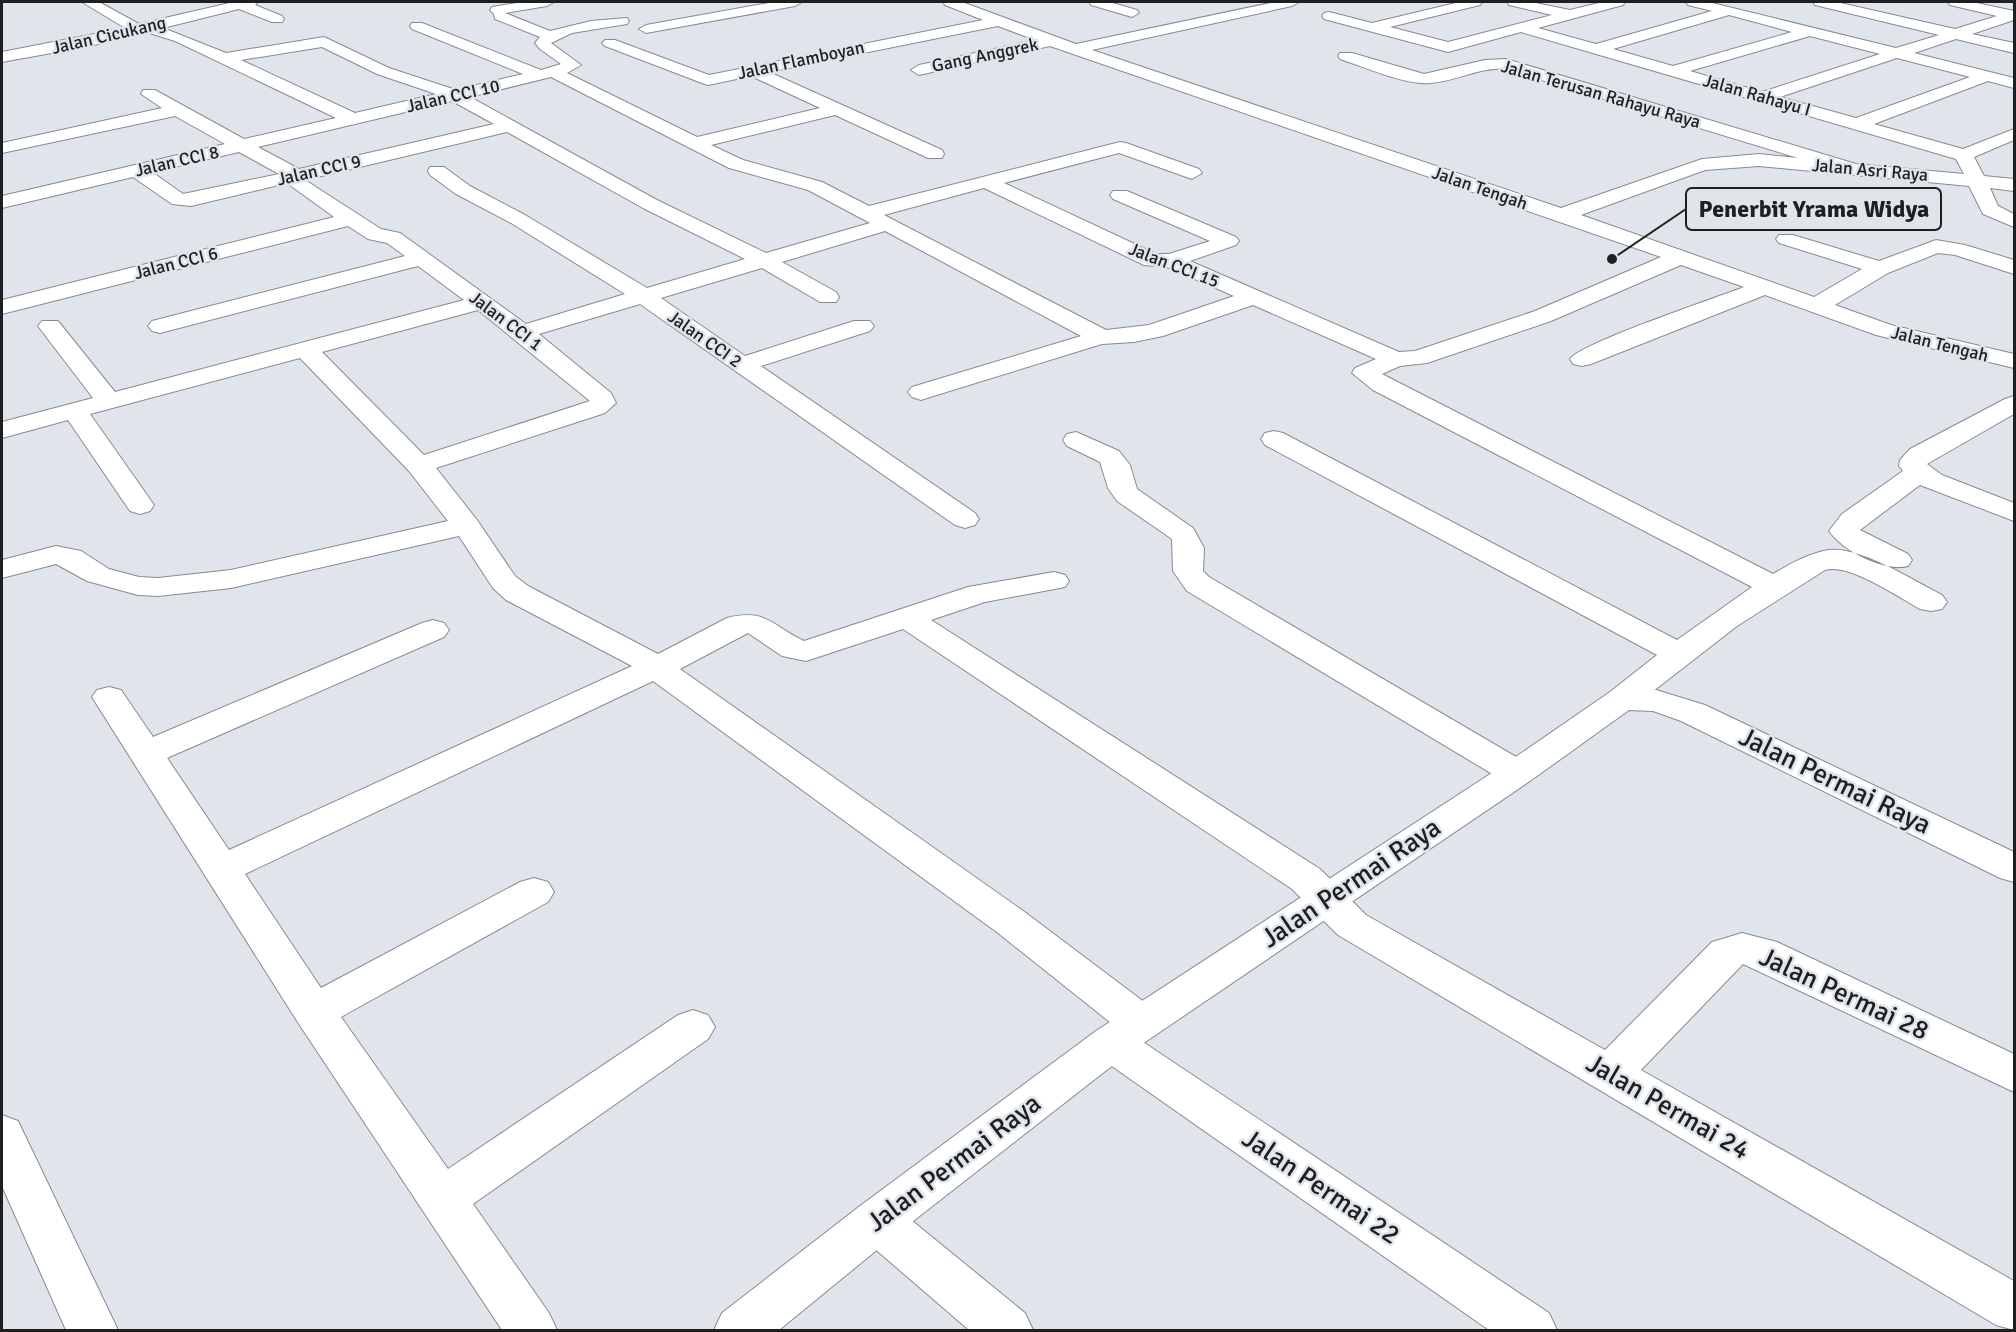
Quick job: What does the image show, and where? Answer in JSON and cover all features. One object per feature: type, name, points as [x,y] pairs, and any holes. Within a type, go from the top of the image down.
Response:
[{"type":"street","points":[[89,2],[141,28],[180,38],[353,119]]},
{"type":"street","points":[[197,2],[213,9]]},
{"type":"street","points":[[548,2],[498,13],[550,36]]},
{"type":"street","points":[[646,29],[795,2]]},
{"type":"street","name":"Jalan Tengah","points":[[950,2],[1052,41],[1582,222],[1816,306],[1926,343],[2014,362]]},
{"type":"street","points":[[1096,2],[1132,13]]},
{"type":"street","points":[[1075,49],[1292,2]]},
{"type":"street","points":[[1371,27],[1475,2]]},
{"type":"street","points":[[1514,2],[1572,16]]},
{"type":"street","points":[[1329,16],[1441,46],[1452,46],[1618,2]]},
{"type":"street","points":[[1694,2],[2014,83]]},
{"type":"street","points":[[1820,2],[2014,48]]},
{"type":"street","points":[[1955,2],[2014,15]]},
{"type":"street","points":[[245,3],[277,19]]},
{"type":"street","name":"Jalan Cicukang","points":[[2,57],[72,45],[245,3]]},
{"type":"street","points":[[1407,4],[1433,12]]},
{"type":"street","points":[[600,11],[666,38]]},
{"type":"street","points":[[1596,49],[1730,11]]},
{"type":"street","points":[[1763,97],[2014,15]]},
{"type":"street","points":[[547,74],[573,65],[544,46],[544,40],[550,36],[622,21]]},
{"type":"street","name":"Jalan Flamboyan","points":[[610,43],[702,79],[998,21]]},
{"type":"street","points":[[1694,21],[1727,29]]},
{"type":"street","points":[[417,26],[547,74],[736,164],[806,181],[1101,337],[1111,339],[1134,335],[1254,297]]},
{"type":"street","name":"Jalan Rahayu I","points":[[1522,28],[1964,155]]},
{"type":"street","points":[[1674,71],[1809,31]]},
{"type":"street","points":[[1750,35],[1773,41]]},
{"type":"street","name":"Gang Anggrek","points":[[919,70],[1052,41]]},
{"type":"street","points":[[221,59],[324,42],[383,71],[454,96],[650,204],[761,259],[828,297]]},
{"type":"street","name":"Jalan Terusan Rahayu Raya","points":[[1346,56],[1414,77],[1429,79],[1488,63],[1506,64],[1850,168]]},
{"type":"street","points":[[751,70],[935,154]]},
{"type":"street","name":"Jalan CCI 10","points":[[353,119],[547,74]]},
{"type":"street","points":[[1857,124],[1988,76]]},
{"type":"street","points":[[1953,89],[1984,97]]},
{"type":"street","name":"Jalan CCI 1","points":[[149,94],[295,175],[296,182],[375,236],[393,237],[522,332],[602,398],[603,403],[596,408],[419,465]]},
{"type":"street","points":[[695,143],[838,109]]},
{"type":"street","points":[[2,148],[177,110]]},
{"type":"street","name":"Jalan CCI 8","points":[[2,202],[353,119]]},
{"type":"street","name":"Jalan CCI 9","points":[[136,170],[179,200],[186,200],[509,126]]},
{"type":"street","points":[[79,131],[98,145]]},
{"type":"street","points":[[2014,134],[1964,155],[1990,210],[2014,221]]},
{"type":"street","points":[[522,332],[761,259],[986,183],[1120,147],[1192,173]]},
{"type":"street","points":[[1759,160],[1786,149]]},
{"type":"street","name":"Jalan Asri Raya","points":[[1561,215],[1702,165],[1759,160],[2014,184]]},
{"type":"street","name":"Jalan Asri Raya","points":[[1582,222],[1718,171],[1725,164]]},
{"type":"street","name":"Jalan CCI 2","points":[[437,171],[463,190],[488,201],[642,295],[965,519]]},
{"type":"street","name":"Jalan CCI 15","points":[[986,183],[1152,260],[1171,261],[1396,359]]},
{"type":"street","points":[[1120,195],[1229,241],[1171,261]]},
{"type":"street","name":"Jalan CCI 6","points":[[2,307],[350,219]]},
{"type":"street","points":[[1786,239],[1880,268]]},
{"type":"street","points":[[1816,306],[1880,268],[1936,246],[1958,249],[2014,267]]},
{"type":"street","points":[[1680,257],[1543,316],[1418,358],[1396,359],[1364,373],[1392,391],[1773,586]]},
{"type":"street","points":[[160,326],[422,258]]},
{"type":"street","points":[[1582,359],[1607,347],[1766,287]]},
{"type":"street","points":[[2,430],[73,409],[482,302]]},
{"type":"street","points":[[50,326],[108,400]]},
{"type":"street","points":[[741,365],[862,326]]},
{"type":"street","points":[[921,392],[1101,337]]},
{"type":"street","name":"Jalan Permai 22","points":[[304,348],[419,465],[467,526],[504,582],[517,593],[644,659],[1012,923],[1126,1033],[1531,1330]]},
{"type":"street","points":[[2014,404],[1914,460],[1913,466],[1919,473],[2014,513]]},
{"type":"street","points":[[73,409],[140,505]]},
{"type":"street","points":[[1274,439],[1680,654]]},
{"type":"street","points":[[1076,440],[1110,458],[1115,464],[1120,487],[1127,495],[1183,534],[1189,542],[1190,549],[1185,566],[1189,576],[1198,584],[1517,773]]},
{"type":"street","points":[[1897,560],[1855,541],[1844,531],[1852,520],[1919,473]]},
{"type":"street","points":[[2,569],[56,555],[70,557],[98,575],[138,586],[158,587],[231,579],[467,526]]},
{"type":"street","points":[[1622,699],[1773,586],[1822,560],[1840,559],[1932,602]]},
{"type":"street","points":[[220,870],[656,667],[738,625],[749,623],[759,626],[798,651],[979,594],[1054,580]]},
{"type":"street","name":"Jalan Permai 24","points":[[906,617],[953,650],[1306,879],[1352,925],[2014,1308]]},
{"type":"street","points":[[144,754],[433,630]]},
{"type":"street","points":[[109,698],[314,1012],[440,1200],[531,1330]]},
{"type":"street","name":"Jalan Permai Raya","points":[[740,1330],[877,1221],[1126,1033],[1517,773],[1622,699],[1656,701],[1693,713],[2014,868]]},
{"type":"street","points":[[314,1012],[534,892]]},
{"type":"street","name":"Jalan Permai 28","points":[[1610,1073],[1726,953],[1742,948],[1762,953],[2014,1074]]},
{"type":"street","points":[[440,1200],[693,1028]]},
{"type":"street","points":[[2,1136],[92,1330]]},
{"type":"street","points":[[877,1221],[1007,1330]]},
{"type":"place","name":"Penerbit Yrama Widya","points":[[1612,259]]}]
